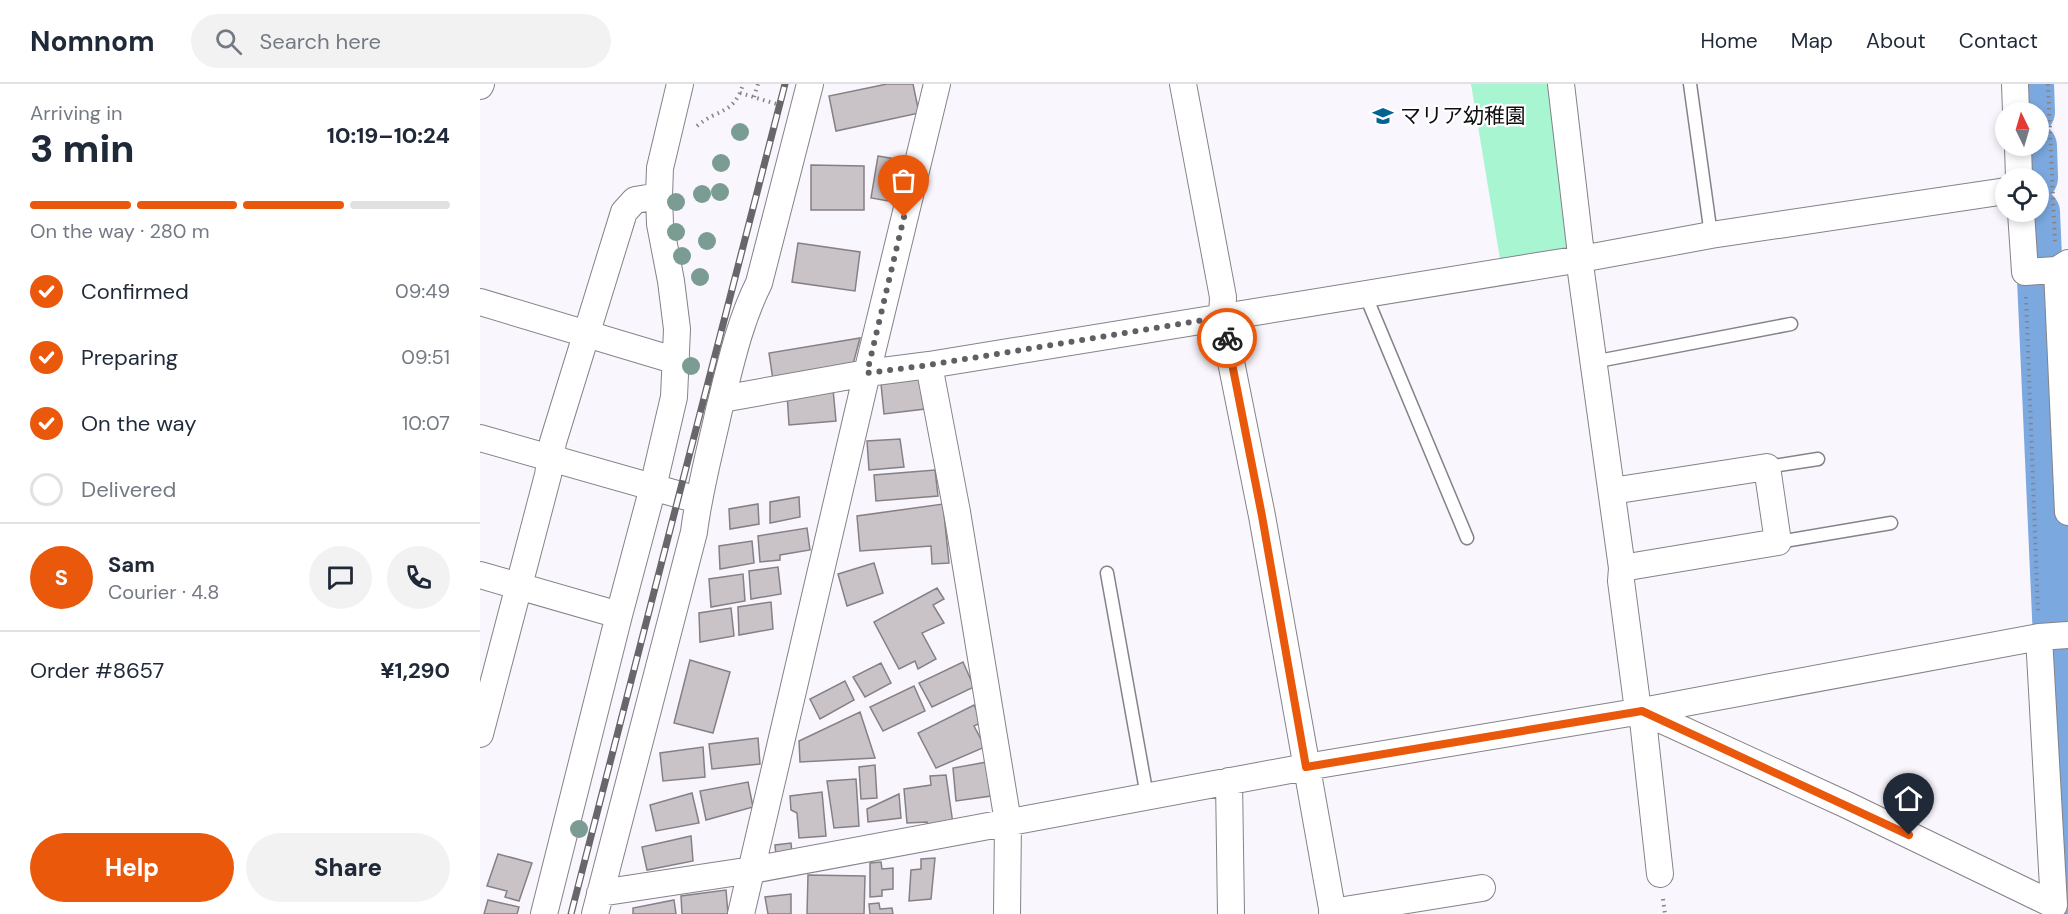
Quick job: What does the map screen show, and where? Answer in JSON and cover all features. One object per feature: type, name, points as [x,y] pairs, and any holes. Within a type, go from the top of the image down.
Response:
[{"type":"street","points":[[544,914],[674,397],[677,328],[660,224],[658,196],[660,168],[680,84]]},
{"type":"street","points":[[810,84],[759,283],[746,310],[722,399],[698,500],[694,532],[598,904],[752,870],[1229,781],[1642,711],[2055,635],[2058,846],[2054,905],[1846,805],[1642,711]]},
{"type":"street","points":[[741,914],[937,84]]},
{"type":"street","points":[[1183,84],[1223,297],[1222,317],[1263,525],[1332,913],[1482,888]]},
{"type":"street","points":[[1561,84],[1581,272],[1612,491],[1637,703],[1642,711],[1660,874]]},
{"type":"street","points":[[2015,84],[2016,102]]},
{"type":"street","points":[[722,399],[867,373],[929,365],[1581,259],[1711,235],[1995,193]]},
{"type":"street","points":[[480,734],[548,475],[553,442],[624,212],[636,200],[658,196]]},
{"type":"street","points":[[2025,222],[2046,269],[2066,406],[2068,512]]},
{"type":"street","points":[[480,302],[677,361]]},
{"type":"street","points":[[929,365],[957,512],[1008,822],[1007,914]]},
{"type":"street","points":[[480,438],[698,500]]},
{"type":"street","points":[[1612,491],[1767,467],[1778,542],[1622,568]]},
{"type":"street","points":[[480,575],[619,615]]},
{"type":"street","points":[[1229,781],[1231,914]]},
{"type":"lane","points":[[1690,84],[1711,235]]},
{"type":"lane","points":[[1365,294],[1467,538]]},
{"type":"lane","points":[[1593,362],[1791,324]]},
{"type":"lane","points":[[1767,467],[1818,459]]},
{"type":"lane","points":[[1778,542],[1891,523]]},
{"type":"lane","points":[[1107,573],[1148,796]]},
{"type":"path","points":[[694,136],[698,125],[711,116],[732,107],[743,84]]},
{"type":"path","points":[[2048,84],[2046,269],[2055,635]]},
{"type":"path","points":[[754,98],[757,85]]},
{"type":"path","points":[[740,93],[789,108]]},
{"type":"green space","points":[[1471,84],[1553,84],[1573,245],[1564,255],[1501,265]]},
{"type":"building","points":[[887,84],[913,84],[919,113],[836,131],[829,96]]},
{"type":"building","points":[[878,156],[902,160],[894,202],[871,198]]},
{"type":"building","points":[[811,165],[864,166],[864,210],[811,210]]},
{"type":"building","points":[[798,243],[860,252],[855,291],[792,282]]},
{"type":"building","points":[[860,338],[852,368],[773,380],[769,353]]},
{"type":"building","points":[[921,379],[925,409],[884,414],[881,384]]},
{"type":"building","points":[[833,389],[836,421],[789,425],[787,393]]},
{"type":"building","points":[[900,439],[904,467],[869,470],[867,441]]},
{"type":"building","points":[[935,470],[938,496],[876,501],[874,475]]},
{"type":"building","points":[[799,497],[800,517],[770,523],[770,502]]},
{"type":"building","points":[[758,504],[759,524],[730,529],[729,509]]},
{"type":"building","points":[[943,504],[949,563],[932,564],[931,546],[860,551],[857,516]]},
{"type":"building","points":[[807,528],[810,550],[780,555],[780,560],[760,562],[758,536]]},
{"type":"building","points":[[752,541],[754,563],[720,569],[719,546]]},
{"type":"building","points":[[874,563],[883,593],[847,606],[838,574]]},
{"type":"building","points":[[778,567],[781,594],[751,599],[749,571]]},
{"type":"building","points":[[743,574],[745,601],[711,607],[709,579]]},
{"type":"building","points":[[937,588],[944,599],[933,605],[944,623],[922,633],[936,659],[918,669],[915,661],[899,669],[874,622]]},
{"type":"building","points":[[771,602],[773,629],[739,635],[738,607]]},
{"type":"building","points":[[731,608],[734,636],[700,642],[699,613]]},
{"type":"building","points":[[690,660],[730,672],[713,733],[674,723]]},
{"type":"building","points":[[963,662],[974,687],[932,707],[919,683]]},
{"type":"building","points":[[881,663],[891,683],[865,697],[853,677]]},
{"type":"building","points":[[845,681],[854,700],[820,719],[810,699]]},
{"type":"building","points":[[914,686],[925,711],[883,731],[870,707]]},
{"type":"building","points":[[974,705],[982,722],[974,726],[985,747],[936,768],[918,733]]},
{"type":"building","points":[[860,712],[875,758],[800,762],[799,741]]},
{"type":"building","points":[[758,738],[760,764],[712,769],[709,744]]},
{"type":"building","points":[[703,747],[705,777],[663,781],[660,753]]},
{"type":"building","points":[[987,762],[991,796],[956,801],[953,768]]},
{"type":"building","points":[[875,765],[877,798],[861,799],[859,767]]},
{"type":"building","points":[[946,775],[953,824],[927,828],[927,822],[907,823],[904,789],[931,785],[930,776]]},
{"type":"building","points":[[856,779],[859,826],[834,828],[827,781]]},
{"type":"building","points":[[748,782],[753,807],[706,820],[700,791]]},
{"type":"building","points":[[822,792],[826,836],[799,838],[797,813],[791,810],[790,796]]},
{"type":"building","points":[[692,793],[699,823],[656,831],[650,805]]},
{"type":"building","points":[[899,794],[901,818],[868,822],[867,809]]},
{"type":"building","points":[[691,836],[693,861],[647,870],[642,847]]},
{"type":"building","points":[[791,843],[792,854],[776,856],[775,845]]},
{"type":"building","points":[[498,854],[532,863],[519,901],[505,897],[507,891],[487,886]]},
{"type":"building","points":[[935,858],[931,899],[909,901],[911,870],[921,869],[921,859]]},
{"type":"building","points":[[881,862],[882,869],[893,868],[893,889],[882,890],[882,896],[870,897],[870,863]]},
{"type":"building","points":[[808,875],[865,876],[864,914],[807,914]]},
{"type":"building","points":[[726,890],[728,914],[682,914],[681,896]]},
{"type":"building","points":[[791,894],[791,914],[768,914],[765,897]]},
{"type":"building","points":[[488,900],[519,907],[517,914],[484,914]]},
{"type":"building","points":[[674,900],[676,914],[633,914],[633,908]]},
{"type":"building","points":[[879,903],[880,909],[892,908],[893,914],[870,914],[869,904]]},
{"type":"waterway","points":[[2031,84],[2032,102]]},
{"type":"waterway","points":[[2034,156],[2035,168]]},
{"type":"waterway","points":[[2037,222],[2068,908]]},
{"type":"railway","points":[[571,914],[785,84]]},
{"type":"way so far","points":[[904,217],[867,373],[1222,317],[1227,338]]},
{"type":"place","name":"マリア幼稚園","points":[[1383,116]]},
{"type":"route","points":[[1227,338],[1262,516],[1306,767],[1642,711],[1909,835]]}]
